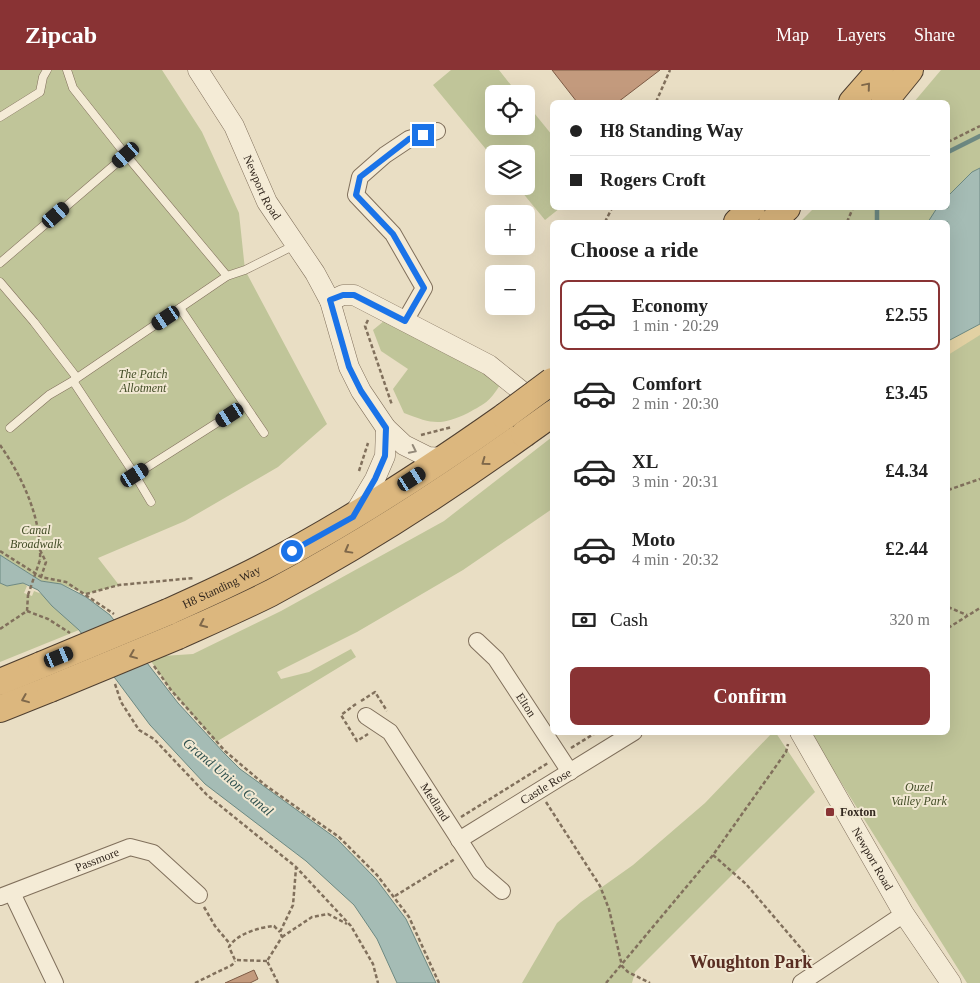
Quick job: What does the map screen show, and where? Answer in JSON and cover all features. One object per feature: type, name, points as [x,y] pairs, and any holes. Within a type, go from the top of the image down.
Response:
[{"type":"highway","points":[[854,100],[880,70]]},
{"type":"highway","points":[[886,100],[910,70]]},
{"type":"highway","points":[[739,220],[750,210]]},
{"type":"highway","points":[[774,220],[785,210]]},
{"type":"highway","name":"H8 Standing Way","points":[[0,682],[168,612],[261,568],[353,517],[445,458],[550,382]]},
{"type":"highway","points":[[0,709],[178,636],[270,593],[360,543],[454,485],[550,416]]},
{"type":"street","name":"Newport Road","points":[[200,70],[234,126],[267,202],[315,273],[330,300],[349,367],[361,391],[385,425],[404,445],[428,457],[445,458]]},
{"type":"street","points":[[405,321],[424,288],[393,234],[356,195],[360,177],[386,155],[409,139],[437,131]]},
{"type":"street","points":[[330,300],[343,295],[354,295],[375,305],[489,365],[550,413]]},
{"type":"street","points":[[353,517],[375,479],[385,456],[385,425]]},
{"type":"street","name":"Elton","points":[[477,641],[496,659],[570,772]]},
{"type":"street","name":"Medland","points":[[366,716],[390,732],[480,872],[502,891]]},
{"type":"street","name":"Castle Rose","points":[[463,846],[539,792],[629,735]]},
{"type":"street","name":"Newport Road","points":[[802,735],[904,914],[952,983]]},
{"type":"street","name":"Passmore","points":[[56,983],[6,895],[130,847],[153,853],[199,895]]},
{"type":"street","points":[[812,978],[904,914]]},
{"type":"lane","points":[[0,117],[40,92],[43,77],[47,70]]},
{"type":"lane","points":[[77,70],[68,72],[73,88],[227,276]]},
{"type":"lane","points":[[0,262],[126,155]]},
{"type":"lane","points":[[10,428],[49,395],[227,276],[245,270],[295,244]]},
{"type":"lane","points":[[0,282],[34,322],[75,379],[151,502]]},
{"type":"lane","points":[[180,308],[264,432]]},
{"type":"lane","points":[[135,475],[245,405]]},
{"type":"path","points":[[657,100],[670,70]]},
{"type":"path","points":[[950,141],[980,126]]},
{"type":"path","points":[[358,474],[370,436],[396,418],[365,326],[375,305]]},
{"type":"path","points":[[414,434],[420,435],[456,425]]},
{"type":"path","points":[[0,445],[18,473],[40,535],[40,560],[28,595],[27,611]]},
{"type":"path","points":[[950,489],[980,479]]},
{"type":"path","points":[[40,550],[46,562],[41,577]]},
{"type":"path","points":[[0,551],[41,577],[66,582],[117,616]]},
{"type":"path","points":[[86,594],[119,585],[204,577]]},
{"type":"path","points":[[950,608],[967,615]]},
{"type":"path","points":[[950,627],[980,608]]},
{"type":"path","points":[[0,629],[27,611]]},
{"type":"path","points":[[27,611],[48,619],[69,632],[75,639]]},
{"type":"path","points":[[152,664],[177,697],[225,751],[265,785],[339,838],[395,896],[421,941],[439,983]]},
{"type":"path","points":[[113,682],[117,686],[121,702],[139,730],[154,740],[207,795],[296,867],[351,926],[373,964],[378,983]]},
{"type":"path","points":[[449,825],[592,735]]},
{"type":"path","points":[[606,983],[713,855],[786,752],[788,742],[799,735]]},
{"type":"path","points":[[539,792],[600,886],[609,909],[622,966],[628,972],[650,983]]},
{"type":"path","points":[[395,896],[463,846]]},
{"type":"path","points":[[713,855],[746,884],[812,978]]},
{"type":"path","points":[[280,932],[293,906],[296,867]]},
{"type":"path","points":[[199,895],[209,917],[230,944],[229,947],[235,960]]},
{"type":"path","points":[[267,961],[282,937],[312,917],[328,914],[351,926]]},
{"type":"path","points":[[230,944],[265,927],[274,926],[282,937]]},
{"type":"path","points":[[235,960],[267,961]]},
{"type":"path","points":[[195,983],[232,965],[235,960]]},
{"type":"path","points":[[267,961],[278,983]]},
{"type":"green space","name":"The Patch Allotment","points":[[0,70],[162,70],[202,132],[239,213],[245,270],[327,424],[278,467],[185,521],[98,558],[119,585],[86,594],[61,584],[41,581],[0,555]]},
{"type":"green space","points":[[451,70],[499,70],[511,85],[485,85],[485,135],[535,135],[535,114],[550,133],[550,210],[558,210],[545,220],[535,208],[535,205],[533,205],[524,195],[535,195],[535,145],[485,145],[485,148],[433,85]]},
{"type":"green space","name":"Ouzel Valley Park","points":[[941,70],[980,70],[980,983],[967,983],[811,735],[950,735],[950,220],[802,220],[812,210],[950,210],[950,100],[916,100]]},
{"type":"green space","points":[[384,321],[483,369],[500,385],[490,399],[483,404],[451,420],[443,422],[429,421],[404,413],[393,389],[408,369],[381,351],[373,330]]},
{"type":"green space","points":[[550,439],[550,510],[463,570],[357,632],[277,672],[281,679],[309,672],[351,649],[356,657],[216,742],[171,690],[148,657],[193,654],[281,611],[444,521]]},
{"type":"green space","points":[[0,583],[7,586],[23,583],[27,586],[24,593],[32,596],[34,591],[42,594],[79,630],[0,662]]},
{"type":"green space","points":[[770,735],[777,735],[815,792],[635,972],[632,983],[522,983],[557,923],[581,902],[633,865],[705,803]]},
{"type":"sand","points":[[980,320],[980,335],[950,354],[950,340]]},
{"type":"water","points":[[980,168],[980,324],[950,340],[950,220],[929,220],[936,210],[950,210],[950,194],[972,172]]},
{"type":"water","name":"Grand Union Canal","points":[[0,555],[41,581],[61,584],[86,597],[110,615],[178,703],[240,769],[337,839],[376,879],[406,919],[436,983],[397,983],[377,939],[354,905],[306,861],[205,784],[150,725],[79,630],[52,606],[38,590],[23,583],[7,586],[0,583]]},
{"type":"building","points":[[552,70],[660,70],[621,100],[575,100]]},
{"type":"building","points":[[254,970],[258,979],[250,983],[225,983]]},
{"type":"waterway","points":[[950,151],[980,136]]},
{"type":"waterway","points":[[877,210],[877,220]]},
{"type":"place","name":"Foxton","points":[[830,812]]},
{"type":"district","name":"Woughton Park","points":[[751,962]]},
{"type":"route","points":[[292,551],[353,517],[375,479],[385,456],[386,428],[361,391],[349,367],[330,300],[343,295],[354,295],[405,321],[424,288],[393,234],[356,195],[360,177],[409,139],[423,135]]},
{"type":"park label","name":"Canal Broadwalk","points":[[36,537]]}]
